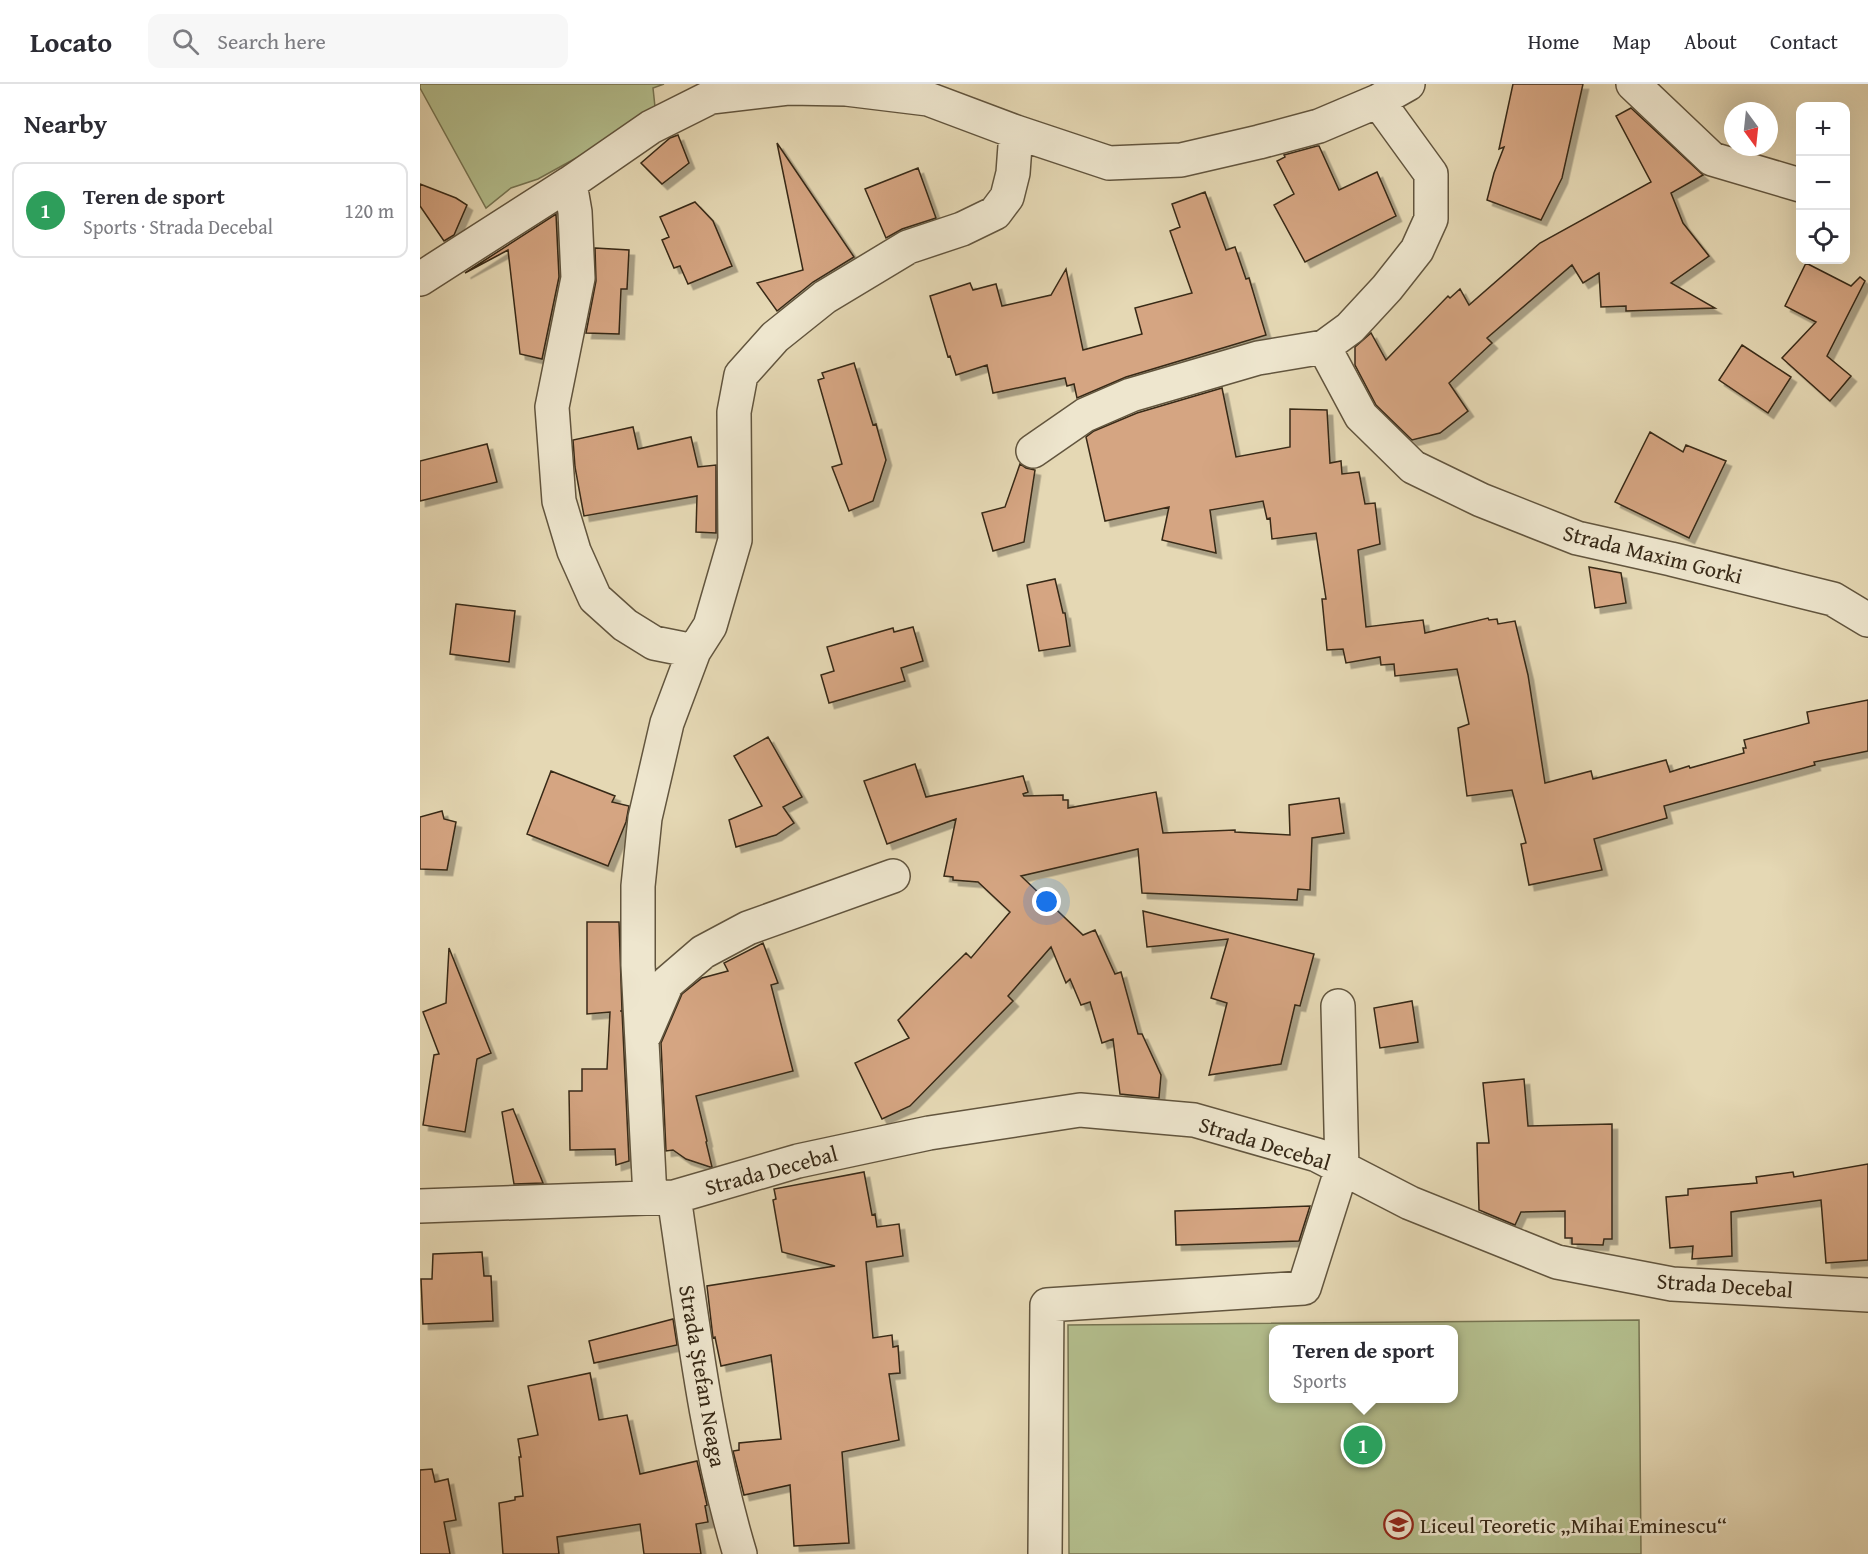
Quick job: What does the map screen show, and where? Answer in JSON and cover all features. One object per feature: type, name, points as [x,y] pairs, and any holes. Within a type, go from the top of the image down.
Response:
[{"type":"street","points":[[420,279],[651,128],[711,97],[788,88],[846,89],[928,99],[1109,163],[1181,160],[1319,126],[1378,102],[1408,84]]},
{"type":"street","points":[[1633,84],[1712,159],[1796,184]]},
{"type":"street","points":[[1033,451],[1085,415],[1131,395],[1258,358],[1324,347],[1350,328],[1418,250],[1431,219],[1431,174],[1378,102]]},
{"type":"street","points":[[662,1197],[643,1039],[638,965],[638,886],[645,818],[667,723],[694,651],[710,626],[735,540],[734,412],[741,375],[775,337],[825,297],[908,247],[962,229],[995,213],[1007,197],[1013,173],[1016,132]]},
{"type":"street","points":[[570,183],[575,212],[578,278],[552,407],[559,501],[574,551],[595,598],[625,625],[654,643],[694,651]]},
{"type":"street","name":"Strada Maxim Gorki","points":[[1324,347],[1361,416],[1413,467],[1422,472],[1481,500],[1577,538],[1833,598],[1868,620]]},
{"type":"street","points":[[643,1039],[667,983],[703,952],[748,928],[893,876]]},
{"type":"street","points":[[1045,1554],[1047,1305],[1304,1288],[1342,1168],[1338,1006]]},
{"type":"street","name":"Strada Decebal","points":[[420,1206],[662,1197],[798,1161],[929,1133],[1080,1110],[1194,1120],[1317,1155],[1410,1203],[1557,1262],[1672,1284],[1868,1295]]},
{"type":"street","name":"Strada Ștefan Neaga","points":[[662,1197],[729,1518],[740,1554]]},
{"type":"green space","points":[[420,84],[664,84],[653,88],[655,107],[589,151],[538,179],[511,188],[486,208],[420,88]]},
{"type":"green space","points":[[1639,1320],[1641,1554],[1069,1554],[1068,1325]]},
{"type":"building","points":[[1513,84],[1583,84],[1562,178],[1541,220],[1487,200],[1504,147],[1499,149]]},
{"type":"building","points":[[1631,108],[1703,175],[1671,193],[1683,223],[1709,256],[1671,283],[1715,308],[1626,311],[1626,306],[1601,307],[1599,273],[1583,283],[1572,265],[1487,338],[1492,343],[1449,383],[1468,411],[1440,433],[1412,440],[1376,405],[1355,365],[1355,347],[1371,333],[1386,360],[1448,296],[1450,298],[1460,289],[1469,305],[1540,243],[1651,182],[1616,116]]},
{"type":"building","points":[[678,135],[689,163],[662,184],[641,163],[670,138]]},
{"type":"building","points":[[777,143],[854,257],[813,282],[777,311],[757,283],[803,270]]},
{"type":"building","points":[[1317,146],[1339,190],[1377,172],[1396,216],[1305,262],[1274,205],[1294,194],[1277,161],[1285,157],[1284,155]]},
{"type":"building","points":[[918,168],[936,218],[902,229],[886,238],[865,189]]},
{"type":"building","points":[[420,184],[456,198],[467,205],[454,235],[444,241],[420,206]]},
{"type":"building","points":[[1205,192],[1226,250],[1235,247],[1246,279],[1249,278],[1266,335],[1126,377],[1077,398],[1074,384],[1067,386],[1065,378],[993,393],[987,365],[956,375],[950,356],[948,357],[930,296],[970,283],[973,290],[996,284],[1002,306],[1051,295],[1066,269],[1083,350],[1142,334],[1135,308],[1192,293],[1170,231],[1180,227],[1172,204]]},
{"type":"building","points":[[695,202],[713,221],[732,266],[688,284],[680,266],[674,268],[662,240],[669,237],[660,217]]},
{"type":"building","points":[[556,214],[559,277],[542,359],[520,354],[508,250],[465,273]]},
{"type":"building","points":[[595,248],[629,250],[627,289],[621,289],[619,334],[586,333],[596,281]]},
{"type":"building","points":[[1806,264],[1851,286],[1860,277],[1865,281],[1827,356],[1851,376],[1830,401],[1782,358],[1816,322],[1785,306]]},
{"type":"building","points":[[1742,345],[1791,377],[1768,413],[1719,380]]},
{"type":"building","points":[[854,363],[886,460],[873,501],[849,511],[832,467],[842,464],[818,380],[824,378],[822,373]]},
{"type":"building","points":[[1222,388],[1236,457],[1290,447],[1290,409],[1327,410],[1330,463],[1341,461],[1342,474],[1359,472],[1365,504],[1375,503],[1380,544],[1358,550],[1366,627],[1423,620],[1425,633],[1488,618],[1489,620],[1497,619],[1498,624],[1515,621],[1528,675],[1545,783],[1591,771],[1593,779],[1666,760],[1670,772],[1689,766],[1690,768],[1744,753],[1743,748],[1746,748],[1744,740],[1809,723],[1807,712],[1868,700],[1868,751],[1814,762],[1815,765],[1664,806],[1667,818],[1594,839],[1602,870],[1529,885],[1521,844],[1526,843],[1512,790],[1467,796],[1458,728],[1469,724],[1457,669],[1395,676],[1394,664],[1381,665],[1380,657],[1346,663],[1343,649],[1327,650],[1322,599],[1326,599],[1316,533],[1272,539],[1270,518],[1267,519],[1263,501],[1210,510],[1216,553],[1162,540],[1169,507],[1105,521],[1086,437],[1094,431],[1137,413]]},
{"type":"building","points":[[633,427],[638,449],[691,437],[698,467],[716,465],[716,533],[696,532],[697,496],[584,516],[575,467],[573,440]]},
{"type":"building","points":[[1650,432],[1683,452],[1686,445],[1726,461],[1689,538],[1615,502]]},
{"type":"building","points":[[487,444],[497,482],[420,501],[420,461]]},
{"type":"building","points":[[1020,464],[1035,470],[1024,542],[993,551],[982,513],[1005,507]]},
{"type":"building","points":[[1589,567],[1621,573],[1626,603],[1595,608]]},
{"type":"building","points":[[1055,579],[1063,613],[1065,613],[1070,646],[1039,651],[1027,585]]},
{"type":"building","points":[[456,604],[515,611],[509,662],[450,654]]},
{"type":"building","points":[[913,627],[923,661],[901,668],[905,681],[829,703],[821,675],[834,671],[827,647],[893,628],[894,632]]},
{"type":"building","points":[[768,737],[802,797],[783,807],[794,823],[776,835],[736,847],[729,820],[762,806],[734,756]]},
{"type":"building","points":[[915,764],[926,797],[1023,776],[1028,792],[1023,794],[1024,796],[1063,795],[1063,800],[1068,800],[1068,808],[1156,792],[1163,833],[1235,830],[1235,832],[1290,835],[1289,805],[1339,798],[1344,833],[1312,838],[1310,890],[1298,889],[1297,900],[1142,893],[1138,849],[1021,876],[1083,935],[1095,930],[1115,974],[1121,972],[1138,1034],[1142,1034],[1161,1075],[1159,1098],[1120,1094],[1113,1039],[1102,1043],[1090,1002],[1081,1005],[1070,979],[1066,983],[1051,947],[1008,996],[1013,1001],[910,1106],[882,1119],[855,1063],[909,1038],[898,1020],[966,953],[971,958],[1010,912],[978,882],[953,880],[953,877],[944,876],[956,819],[887,844],[864,781]]},
{"type":"building","points":[[551,771],[615,796],[612,802],[629,806],[626,822],[608,866],[527,834]]},
{"type":"building","points":[[442,811],[444,819],[456,822],[447,870],[420,869],[420,817]]},
{"type":"building","points":[[1143,911],[1314,954],[1300,1006],[1295,1005],[1281,1064],[1209,1075],[1227,1003],[1211,998],[1228,939],[1147,947]]},
{"type":"building","points":[[587,922],[619,922],[629,1161],[616,1165],[615,1149],[570,1150],[569,1091],[582,1091],[582,1069],[607,1069],[610,1012],[587,1014]]},
{"type":"building","points":[[763,943],[778,983],[771,985],[793,1071],[696,1096],[707,1141],[712,1167],[710,1167],[686,1159],[673,1150],[666,1151],[661,1043],[682,994],[702,978],[728,971],[724,963]]},
{"type":"building","points":[[449,948],[491,1053],[477,1059],[465,1132],[423,1125],[434,1055],[439,1054],[423,1012],[446,1003]]},
{"type":"building","points":[[1412,1001],[1418,1042],[1380,1048],[1374,1008]]},
{"type":"building","points":[[1524,1079],[1528,1126],[1612,1124],[1612,1239],[1604,1239],[1603,1245],[1572,1244],[1572,1238],[1565,1238],[1565,1211],[1521,1212],[1515,1225],[1479,1210],[1477,1143],[1489,1143],[1483,1083]]},
{"type":"building","points":[[513,1109],[543,1183],[514,1184],[502,1112]]},
{"type":"building","points":[[1868,1164],[1868,1260],[1826,1263],[1821,1200],[1731,1212],[1732,1256],[1692,1259],[1693,1246],[1670,1248],[1666,1197],[1688,1195],[1688,1189],[1757,1183],[1756,1177],[1793,1172],[1794,1177]]},
{"type":"building","points":[[864,1172],[872,1215],[875,1214],[877,1227],[899,1224],[903,1256],[866,1262],[873,1338],[892,1335],[893,1347],[898,1346],[900,1373],[889,1374],[899,1440],[842,1452],[849,1543],[794,1546],[790,1485],[744,1495],[733,1451],[739,1450],[739,1443],[781,1439],[771,1355],[721,1366],[715,1337],[713,1338],[707,1286],[835,1266],[782,1252],[773,1200],[776,1199],[774,1189]]},
{"type":"building","points":[[1310,1206],[1299,1241],[1176,1245],[1175,1211]]},
{"type":"building","points":[[482,1252],[484,1276],[491,1276],[493,1321],[423,1324],[421,1279],[432,1279],[433,1254]]},
{"type":"building","points":[[673,1319],[677,1345],[594,1363],[589,1341]]},
{"type":"building","points":[[590,1373],[599,1420],[627,1415],[640,1474],[697,1461],[707,1505],[705,1506],[708,1522],[696,1524],[701,1554],[644,1554],[640,1524],[557,1537],[559,1554],[503,1554],[499,1503],[523,1496],[518,1439],[538,1435],[528,1386]]},
{"type":"building","points":[[432,1469],[435,1482],[448,1479],[456,1520],[444,1522],[450,1554],[420,1554],[420,1470]]},
{"type":"place","name":"Teren de sport","points":[[1363,1445]]},
{"type":"place","name":"Liceul Teoretic „Mihai Eminescu“","points":[[1399,1525]]}]
